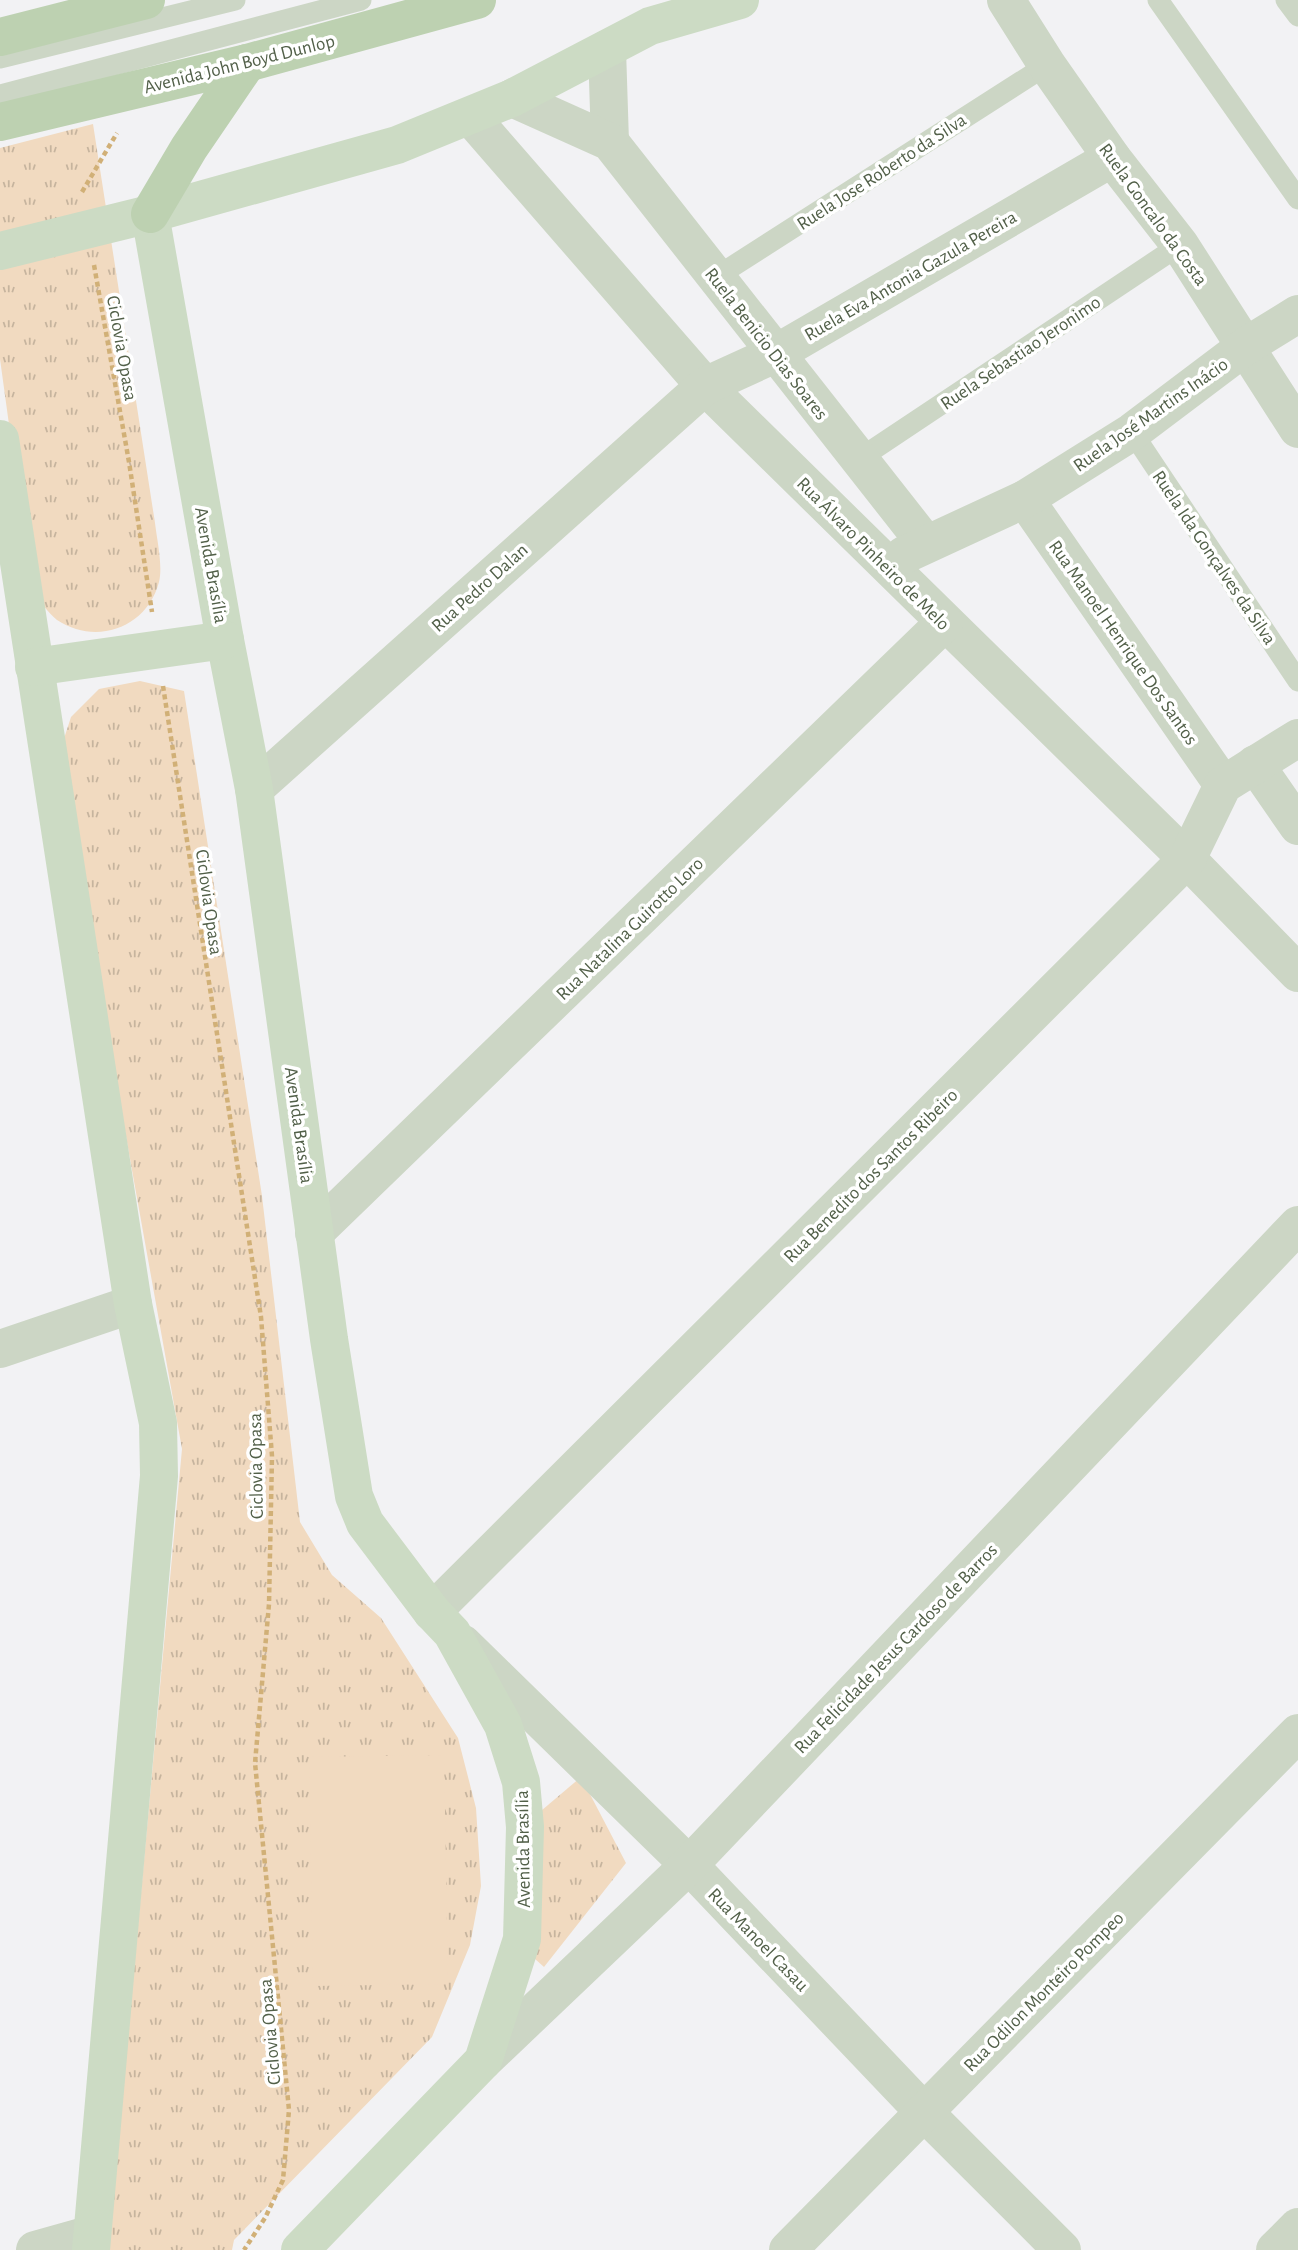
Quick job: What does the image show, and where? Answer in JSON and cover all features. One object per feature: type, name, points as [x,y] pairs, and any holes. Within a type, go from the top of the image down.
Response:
[{"type":"main road","points":[[0,37],[146,0]]},
{"type":"main road","name":"Avenida John Boyd Dunlop","points":[[0,122],[247,63],[477,0]]},
{"type":"main road","points":[[0,251],[150,214],[397,145],[512,97],[650,26],[740,0]]},
{"type":"main road","points":[[150,214],[189,148],[247,63]]},
{"type":"main road","name":"Avenida Brasília","points":[[150,214],[254,789],[314,1233],[354,1496],[365,1523],[442,1623],[503,1725],[522,1782],[525,1827],[522,1939],[483,2061],[300,2250]]},
{"type":"main road","points":[[0,439],[133,1304],[158,1423],[159,1476],[91,2242]]},
{"type":"main road","points":[[34,667],[225,640]]},
{"type":"street","name":"Ruela Goncalo da Costa","points":[[1006,0],[1047,65],[1112,158],[1180,245],[1298,429]]},
{"type":"street","points":[[607,49],[610,142]]},
{"type":"street","name":"Ruela Benicio Dias Soares","points":[[512,97],[610,142],[926,544]]},
{"type":"street","name":"Rua Álvaro Pinheiro de Melo","points":[[470,116],[705,386],[1186,859],[1298,973]]},
{"type":"street","name":"Ruela Eva Antonia Gazula Pereira","points":[[705,386],[775,354],[1112,158]]},
{"type":"street","name":"Ruela José Martins Inácio","points":[[886,564],[1025,499],[1132,432],[1247,346],[1298,314]]},
{"type":"street","name":"Rua Pedro Dalan","points":[[254,789],[705,386]]},
{"type":"street","name":"Rua Manoel Henrique Dos Santos","points":[[1025,499],[1223,785]]},
{"type":"street","name":"Rua Natalina Guirotto Loro","points":[[314,1233],[944,623]]},
{"type":"street","points":[[1223,785],[1298,738]]},
{"type":"street","points":[[1255,764],[1298,826]]},
{"type":"street","name":"Rua Benedito dos Santos Ribeiro","points":[[442,1623],[1186,859],[1223,785]]},
{"type":"street","name":"Rua Felicidade Jesus Cardoso de Barros","points":[[483,2061],[689,1865],[1298,1225]]},
{"type":"street","points":[[0,1349],[133,1304]]},
{"type":"street","name":"Rua Manoel Casau","points":[[442,1623],[689,1865],[924,2112],[1062,2250]]},
{"type":"street","name":"Rua Odilon Monteiro Pompeo","points":[[788,2250],[1298,1733]]},
{"type":"street","points":[[1275,2250],[1298,2227]]},
{"type":"street","points":[[35,2250],[91,2242]]},
{"type":"lane","points":[[0,58],[235,0]]},
{"type":"lane","points":[[0,95],[361,0]]},
{"type":"lane","points":[[1158,0],[1298,199]]},
{"type":"lane","points":[[1286,0],[1298,16]]},
{"type":"lane","name":"Ruela Jose Roberto da Silva","points":[[716,277],[1047,65]]},
{"type":"lane","name":"Ruela Sebastiao Jeronimo","points":[[859,459],[1180,245]]},
{"type":"lane","name":"Ruela Ida Gonçalves da Silva","points":[[1132,432],[1298,681]]},
{"type":"path","points":[[80,204],[81,193],[122,125]]},
{"type":"path","name":"Ciclovia Opasa","points":[[93,261],[129,462],[153,622]]},
{"type":"path","name":"Ciclovia Opasa","points":[[161,677],[259,1303],[272,1456],[269,1604],[255,1763],[289,2110],[282,2180],[265,2218],[244,2250]]},
{"type":"green space","points":[[93,124],[160,568],[159,582],[153,598],[143,611],[132,621],[103,632],[72,628],[57,620],[32,592],[0,359],[0,148]]},
{"type":"green space","points":[[140,681],[184,691],[262,1196],[300,1522],[332,1575],[381,1618],[458,1738],[476,1808],[481,1886],[470,1945],[432,2037],[234,2240],[232,2250],[108,2250],[182,1449],[58,757],[71,717],[99,689]]},
{"type":"green space","points":[[444,1755],[448,1984],[313,1986],[309,1757]]},
{"type":"green space","points":[[581,1777],[626,1863],[544,1967],[525,1950],[535,1816]]}]
